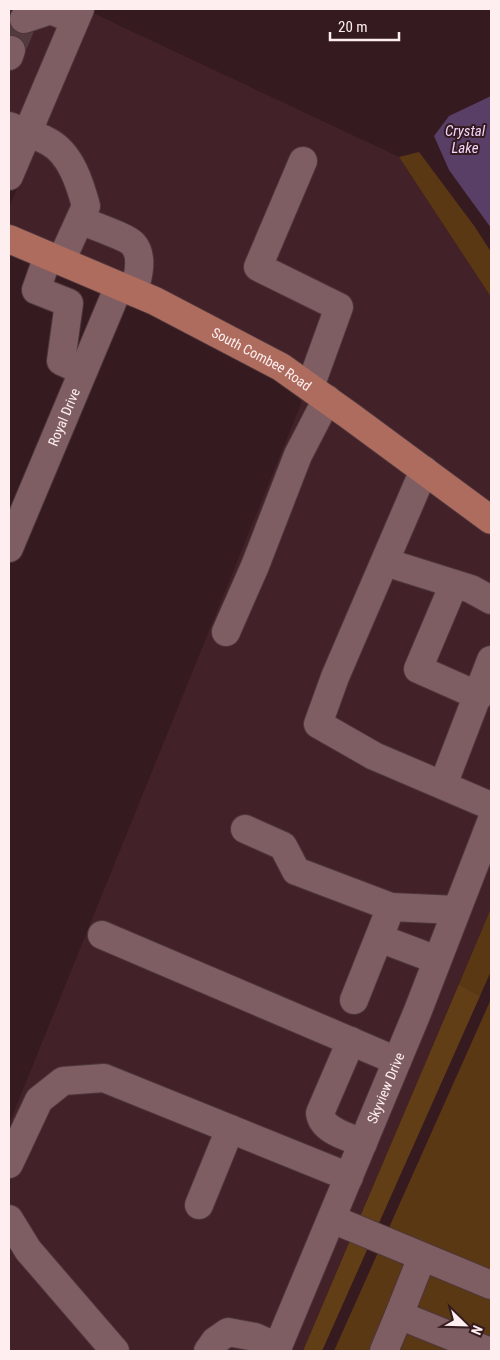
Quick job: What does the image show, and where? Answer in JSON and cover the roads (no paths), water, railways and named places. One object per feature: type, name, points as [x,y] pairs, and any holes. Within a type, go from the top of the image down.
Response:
[{"type":"main road","name":"South Combee Road","points":[[9,239],[172,310],[282,367],[491,520]]},
{"type":"street","points":[[9,176],[18,129],[56,13]]},
{"type":"street","points":[[18,129],[51,143],[70,163],[82,188],[86,206],[80,220],[36,290],[69,303],[61,361],[83,371]]},
{"type":"street","points":[[226,632],[255,566],[298,455],[318,393],[339,307],[258,267],[303,162]]},
{"type":"street","name":"Royal Drive","points":[[9,548],[83,371],[126,289],[137,282],[139,252],[132,242],[80,220]]},
{"type":"street","points":[[424,470],[335,677],[318,724],[374,756],[491,806]]},
{"type":"street","points":[[385,562],[471,589],[491,600]]},
{"type":"street","points":[[454,584],[418,668],[479,696]]},
{"type":"street","points":[[444,785],[491,660]]},
{"type":"street","name":"Skyview Drive","points":[[277,1349],[397,1061],[491,822]]},
{"type":"street","points":[[244,829],[283,846],[296,871],[391,907],[456,910]]},
{"type":"street","points":[[354,1000],[391,907]]},
{"type":"street","points":[[102,935],[397,1061]]},
{"type":"street","points":[[379,938],[437,960]]},
{"type":"street","points":[[351,1041],[320,1113],[325,1125],[363,1143]]},
{"type":"street","points":[[9,1164],[39,1100],[63,1081],[104,1078],[349,1177]]},
{"type":"street","points":[[199,1206],[230,1129]]},
{"type":"street","points":[[9,1219],[28,1250],[115,1351]]},
{"type":"street","points":[[332,1219],[491,1285]]},
{"type":"street","points":[[384,1351],[422,1257]]},
{"type":"street","points":[[399,1315],[488,1351]]},
{"type":"street","points":[[208,1351],[215,1341],[228,1332],[255,1337],[277,1349]]},
{"type":"water","name":"Crystal Lake","points":[[491,96],[491,228],[449,170],[434,136],[449,116]]},
{"type":"tunnel","points":[[11,50],[24,19]]}]
